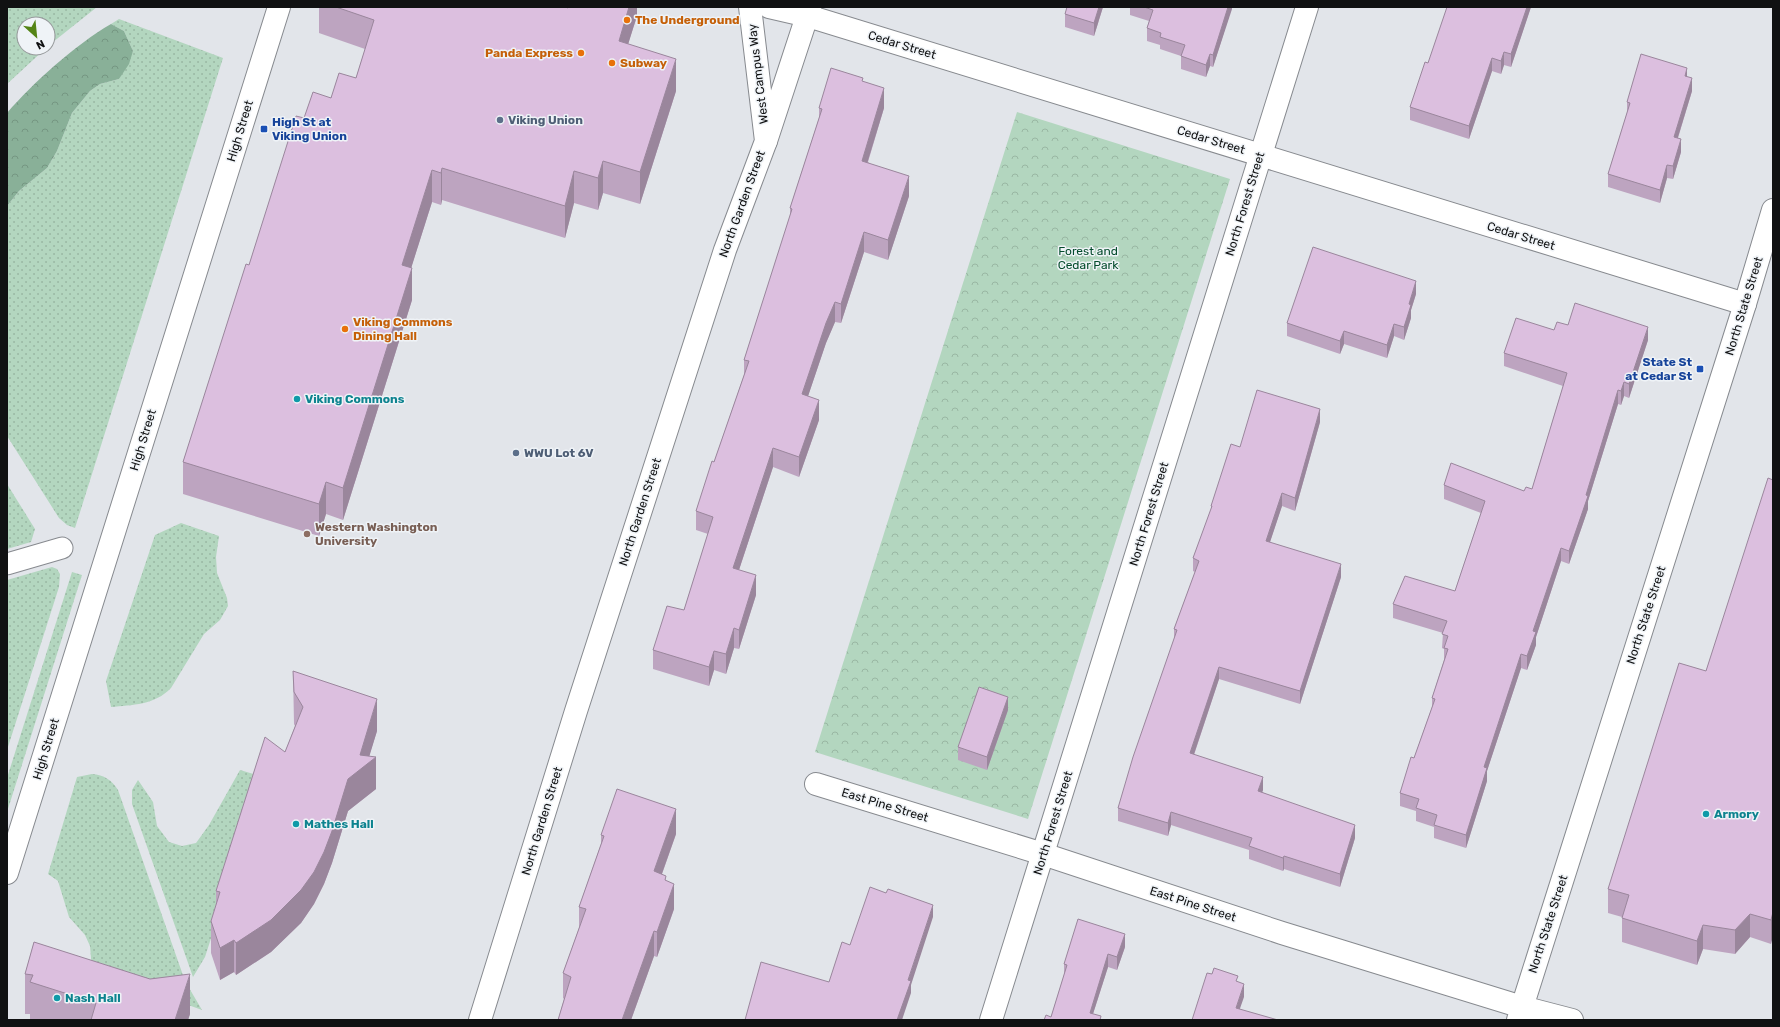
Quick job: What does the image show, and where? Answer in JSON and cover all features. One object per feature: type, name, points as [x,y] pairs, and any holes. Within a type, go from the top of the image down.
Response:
[{"type":"street","name":"High Street","points":[[7,873],[279,7]]},
{"type":"street","name":"West Campus Way","points":[[750,7],[766,141]]},
{"type":"street","name":"Cedar Street","points":[[769,7],[809,12],[1260,156],[1745,304]]},
{"type":"street","name":"North Forest Street","points":[[991,1020],[1307,7]]},
{"type":"street","name":"North Garden Street","points":[[480,1020],[576,711],[725,250],[766,141],[809,12]]},
{"type":"street","name":"North State Street","points":[[1520,1014],[1745,304],[1773,210]]},
{"type":"street","points":[[7,564],[62,548]]},
{"type":"street","name":"East Pine Street","points":[[816,784],[1043,854],[1520,1014],[1572,1020]]},
{"type":"green space","points":[[7,7],[97,7],[56,40],[56,16],[16,16],[16,56],[37,56],[7,84]]},
{"type":"green space","points":[[119,19],[223,58],[75,528],[67,525],[59,518],[7,436],[7,206],[19,191],[47,168],[57,151],[72,113],[90,91],[100,84],[119,79],[133,51],[124,31],[111,24]]},
{"type":"green space","points":[[111,24],[124,31],[133,51],[129,64],[119,79],[100,84],[90,91],[72,113],[57,151],[47,168],[19,191],[7,206],[7,113],[30,89],[69,53]]},
{"type":"green space","name":"Forest and Cedar Park","points":[[1017,112],[1230,179],[1028,819],[815,752]]},
{"type":"green space","points":[[7,484],[35,529],[31,542],[7,549]]},
{"type":"green space","points":[[181,523],[219,536],[216,557],[217,573],[227,598],[228,606],[220,620],[204,634],[171,688],[165,694],[143,703],[111,707],[106,681],[155,535]]},
{"type":"green space","points":[[52,567],[57,569],[60,574],[59,587],[7,750],[7,580]]},
{"type":"green space","points":[[72,572],[82,575],[7,812],[7,778]]},
{"type":"green space","points":[[240,770],[263,777],[205,957],[193,977],[132,804],[132,790],[138,780],[153,802],[157,826],[169,842],[182,846],[196,843],[209,825]]},
{"type":"green space","points":[[92,774],[107,779],[113,783],[118,790],[185,981],[202,1010],[92,970],[90,946],[85,935],[69,917],[58,881],[48,874],[77,777]]},
{"type":"building","points":[[336,7],[629,7],[619,41],[676,59],[640,172],[603,161],[598,178],[574,171],[565,206],[442,168],[441,173],[432,170],[402,265],[412,268],[343,488],[326,482],[319,504],[183,462],[246,264],[249,265],[296,116],[304,118],[313,92],[331,98],[339,73],[356,78],[374,20]]},
{"type":"building","points":[[1067,7],[1099,7],[1094,23],[1065,14]]},
{"type":"building","points":[[1144,7],[1228,7],[1213,55],[1210,54],[1206,65],[1181,56],[1185,45],[1160,37],[1161,33],[1147,28],[1153,10]]},
{"type":"building","points":[[1447,7],[1527,7],[1511,54],[1504,52],[1501,61],[1492,58],[1469,126],[1410,107],[1425,62],[1428,63]]},
{"type":"building","points":[[1641,54],[1687,68],[1685,76],[1692,78],[1674,137],[1681,139],[1673,166],[1667,165],[1660,190],[1608,174],[1630,103],[1627,102]]},
{"type":"building","points":[[831,68],[863,78],[862,81],[884,88],[862,161],[909,176],[888,240],[864,232],[841,304],[835,302],[826,323],[802,394],[819,400],[799,457],[773,448],[733,568],[756,575],[739,630],[734,628],[726,654],[714,651],[709,667],[653,650],[667,606],[684,610],[713,517],[696,511],[712,461],[714,462],[749,361],[744,360],[822,109],[819,108]]},
{"type":"building","points":[[1313,247],[1416,281],[1409,304],[1411,305],[1404,327],[1394,324],[1387,345],[1344,331],[1340,341],[1287,323]]},
{"type":"building","points":[[1575,303],[1648,327],[1629,384],[1624,382],[1621,391],[1618,390],[1586,495],[1588,496],[1569,551],[1561,548],[1533,631],[1536,632],[1527,656],[1521,654],[1484,767],[1487,768],[1466,835],[1434,825],[1437,815],[1416,808],[1419,799],[1400,793],[1411,757],[1414,758],[1435,699],[1432,698],[1448,649],[1444,648],[1448,636],[1442,634],[1447,621],[1393,604],[1405,576],[1455,591],[1485,501],[1444,485],[1451,463],[1524,491],[1526,487],[1532,489],[1567,373],[1504,353],[1516,318],[1554,330],[1557,322],[1568,325]]},
{"type":"building","points":[[1257,390],[1320,409],[1295,498],[1282,493],[1266,541],[1341,564],[1300,691],[1219,667],[1190,753],[1263,777],[1258,791],[1355,825],[1340,874],[1284,856],[1283,858],[1249,846],[1252,838],[1171,812],[1168,823],[1118,808],[1133,757],[1177,630],[1174,629],[1199,561],[1193,558],[1212,506],[1231,444],[1240,447]]},
{"type":"building","name":"Armory","points":[[1768,478],[1773,480],[1773,912],[1771,920],[1750,914],[1735,930],[1703,925],[1697,941],[1622,918],[1629,895],[1608,889],[1679,663],[1706,671]]},
{"type":"building","name":"Mathes Hall","points":[[293,671],[377,699],[360,755],[376,757],[348,779],[324,852],[314,872],[301,890],[271,920],[236,943],[234,940],[220,948],[211,921],[220,892],[216,891],[265,737],[285,752],[303,707],[294,692]]},
{"type":"building","points":[[979,687],[1008,697],[987,757],[958,747]]},
{"type":"building","points":[[617,789],[676,809],[654,871],[666,876],[665,880],[674,884],[657,932],[654,931],[622,1020],[558,1020],[571,977],[563,973],[586,909],[579,907],[604,836],[601,835]]},
{"type":"building","points":[[870,887],[886,893],[888,889],[933,905],[908,980],[911,981],[897,1020],[745,1020],[761,962],[829,982],[842,942],[850,945]]},
{"type":"building","points":[[1078,919],[1125,934],[1117,957],[1108,954],[1090,1013],[1101,1016],[1100,1020],[1044,1020],[1046,1015],[1051,1017],[1067,965],[1064,964]]},
{"type":"building","points":[[34,942],[150,979],[190,974],[175,1020],[91,1020],[96,1003],[30,982],[33,975],[25,974]]},
{"type":"building","points":[[1214,968],[1238,976],[1236,981],[1244,984],[1236,1008],[1278,1020],[1192,1020],[1207,973],[1212,974]]},
{"type":"place","name":"The Underground","points":[[627,20]]},
{"type":"place","name":"Panda Express","points":[[581,53]]},
{"type":"place","name":"Subway","points":[[612,63]]},
{"type":"place","name":"Viking Union","points":[[500,120]]},
{"type":"place","name":"High St at Viking Union","points":[[264,129]]},
{"type":"place","name":"Viking Commons Dining Hall","points":[[345,329]]},
{"type":"place","name":"State St at Cedar St","points":[[1700,369]]},
{"type":"place","name":"Viking Commons","points":[[297,399]]},
{"type":"place","name":"WWU Lot 6V","points":[[516,453]]},
{"type":"place","name":"Western Washington University","points":[[307,534]]},
{"type":"place","name":"Armory","points":[[1706,814]]},
{"type":"place","name":"Mathes Hall","points":[[296,824]]},
{"type":"place","name":"Nash Hall","points":[[57,998]]}]
